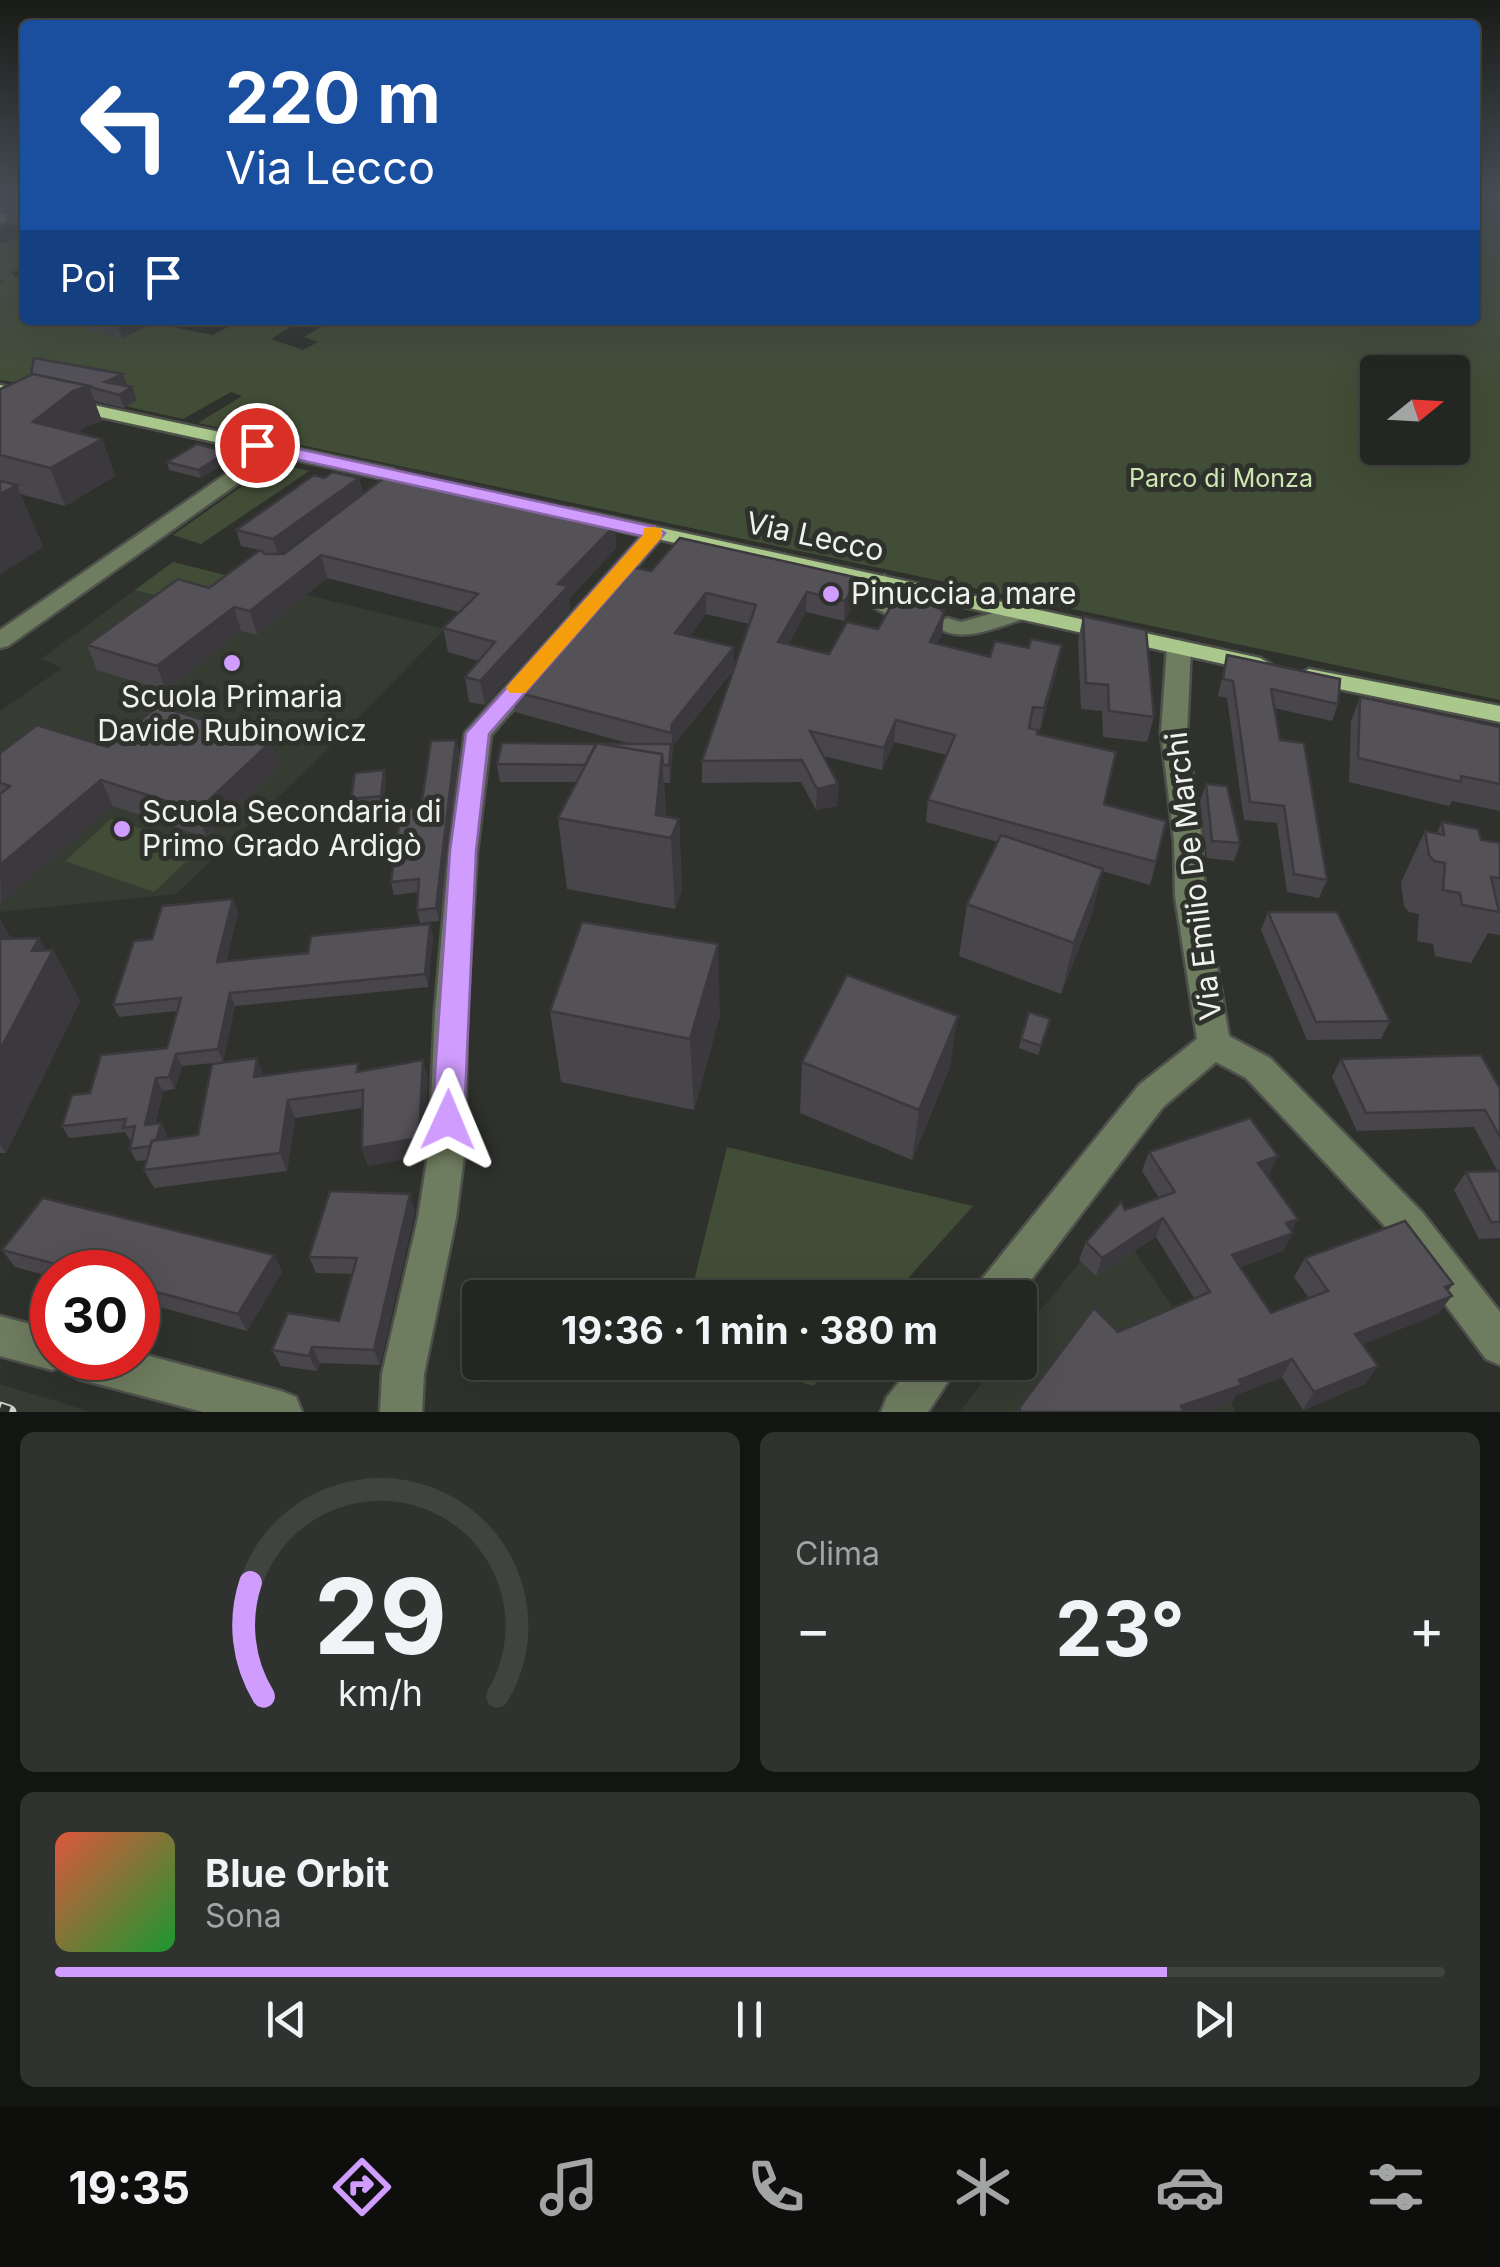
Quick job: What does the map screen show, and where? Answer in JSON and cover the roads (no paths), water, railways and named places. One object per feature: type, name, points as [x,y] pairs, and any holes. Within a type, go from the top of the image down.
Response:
[{"type":"main road","points":[[0,390],[281,450],[393,483],[436,485]]},
{"type":"main road","name":"Via Lecco","points":[[506,500],[1500,714]]},
{"type":"street","points":[[212,493],[244,466],[257,445]]},
{"type":"street","points":[[0,641],[212,493],[281,450]]},
{"type":"street","points":[[401,1412],[404,1374],[437,1218],[447,1148],[460,886],[467,800],[478,733],[655,533]]},
{"type":"street","points":[[884,582],[884,607],[898,611]]},
{"type":"street","points":[[946,625],[960,628],[1019,613]]},
{"type":"street","name":"Via Emilio De Marchi","points":[[1179,647],[1174,732],[1188,841],[1190,896],[1214,1044]]},
{"type":"street","name":"Via Emilio De Marchi","points":[[1006,1280],[1151,1096],[1214,1044]]},
{"type":"street","name":"Via Emilio De Marchi","points":[[1214,1044],[1258,1068],[1408,1225],[1497,1333]]},
{"type":"street","points":[[0,1336],[30,1344]]},
{"type":"street","points":[[160,1380],[281,1412]]},
{"type":"street","points":[[902,1412],[926,1380]]},
{"type":"railway","points":[[0,1409],[9,1412]]},
{"type":"place","name":"Pinuccia a mare","points":[[831,594]]},
{"type":"place","name":"Scuola Primaria Davide Rubinowicz","points":[[232,663]]},
{"type":"place","name":"Scuola Secondaria di Primo Grado Ardigò","points":[[122,829]]},
{"type":"park label","name":"Parco di Monza","points":[[1221,478]]}]
